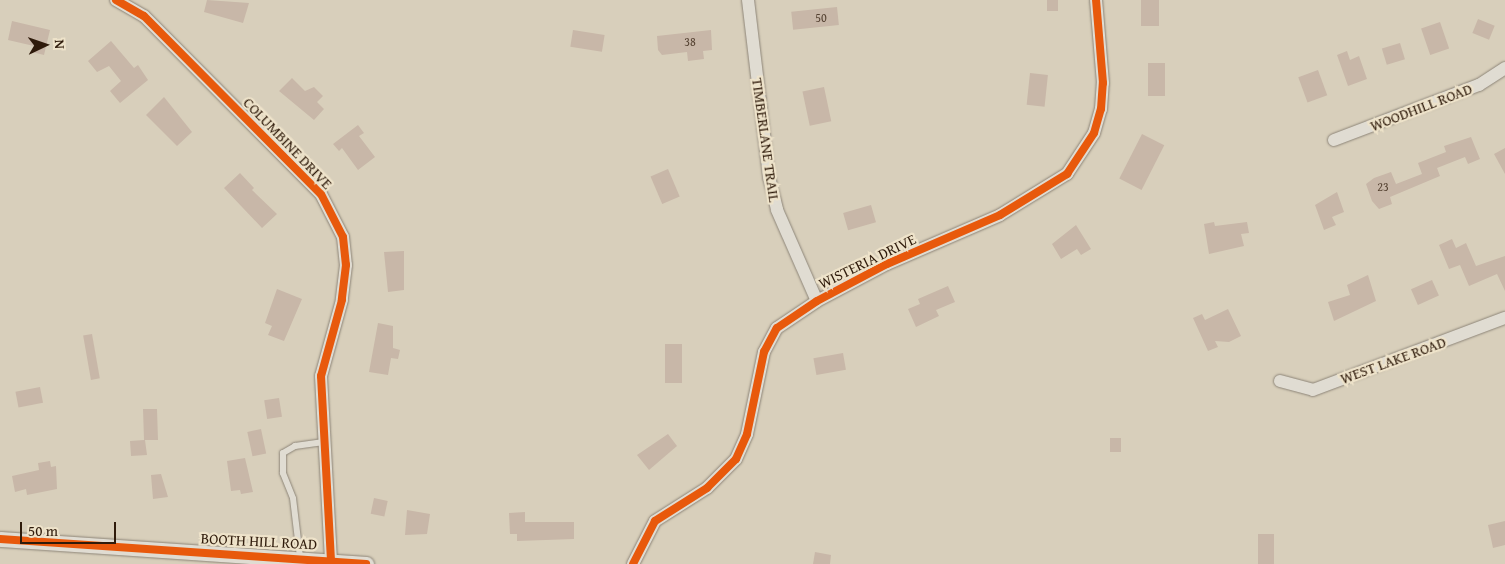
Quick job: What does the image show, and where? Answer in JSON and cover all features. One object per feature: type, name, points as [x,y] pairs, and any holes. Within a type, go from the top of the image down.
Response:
[{"type":"street","name":"COLUMBINE DRIVE","points":[[116,0],[144,16],[321,194],[343,237],[346,265],[342,300],[321,376],[322,442],[332,560]]},
{"type":"street","name":"TIMBERLANE TRAIL","points":[[748,0],[769,178],[777,210],[817,301]]},
{"type":"street","name":"WISTERIA DRIVE","points":[[633,564],[655,521],[712,484],[736,459],[747,434],[764,352],[777,328],[817,301],[887,264],[1000,215],[1067,174],[1094,133],[1100,109],[1103,83],[1096,0]]},
{"type":"street","name":"WOODHILL ROAD","points":[[1334,140],[1479,85],[1505,68]]},
{"type":"street","name":"WEST LAKE ROAD","points":[[1280,381],[1313,390],[1505,318]]},
{"type":"street","name":"BOOTH HILL ROAD","points":[[0,539],[300,557],[366,564]]},
{"type":"lane","points":[[300,557],[293,498],[283,474],[283,453],[295,446],[322,442]]},
{"type":"building","points":[[207,0],[249,3],[243,23],[204,12]]},
{"type":"building","points":[[1047,0],[1058,0],[1058,11],[1047,11]]},
{"type":"building","points":[[1141,0],[1159,0],[1159,26],[1141,26]]},
{"type":"building","points":[[837,7],[839,25],[793,30],[791,12]]},
{"type":"building","points":[[1478,19],[1495,26],[1489,40],[1472,33]]},
{"type":"building","points":[[12,21],[50,30],[44,55],[32,52],[34,46],[8,40]]},
{"type":"building","points":[[1440,22],[1449,48],[1430,55],[1421,29]]},
{"type":"building","points":[[573,30],[605,35],[602,52],[570,47]]},
{"type":"building","points":[[711,30],[712,50],[703,51],[704,59],[688,61],[687,52],[662,55],[658,50],[657,36]]},
{"type":"building","points":[[111,41],[134,68],[138,65],[148,80],[120,103],[110,91],[121,81],[109,66],[97,72],[88,61]]},
{"type":"building","points":[[1400,43],[1405,59],[1387,65],[1382,49]]},
{"type":"building","points":[[1347,51],[1350,60],[1359,56],[1367,79],[1348,86],[1337,55]]},
{"type":"building","points":[[1148,63],[1165,63],[1165,96],[1148,96]]},
{"type":"building","points":[[1318,70],[1327,95],[1308,103],[1298,77]]},
{"type":"building","points":[[1030,73],[1048,75],[1045,107],[1027,105]]},
{"type":"building","points":[[292,78],[305,91],[314,87],[323,96],[317,102],[324,109],[314,120],[279,91]]},
{"type":"building","points":[[824,87],[831,121],[810,126],[802,92]]},
{"type":"building","points":[[164,97],[192,132],[177,146],[146,115]]},
{"type":"building","points":[[358,125],[364,133],[359,136],[375,157],[358,170],[342,148],[339,151],[333,144]]},
{"type":"building","points":[[1142,134],[1164,145],[1142,190],[1119,179]]},
{"type":"building","points":[[1471,137],[1480,159],[1468,164],[1465,157],[1437,168],[1440,176],[1390,197],[1392,204],[1379,209],[1372,201],[1366,184],[1374,178],[1391,172],[1396,184],[1422,174],[1418,163],[1446,152],[1444,146]]},
{"type":"building","points":[[1505,148],[1505,174],[1494,154]]},
{"type":"building","points":[[668,169],[680,197],[662,204],[651,176]]},
{"type":"building","points":[[240,173],[254,188],[252,190],[277,214],[262,228],[224,188]]},
{"type":"building","points":[[1337,192],[1344,212],[1332,217],[1336,225],[1324,230],[1315,205]]},
{"type":"building","points":[[871,205],[876,222],[848,230],[843,213]]},
{"type":"building","points":[[1214,222],[1215,226],[1247,222],[1249,233],[1241,234],[1244,246],[1209,254],[1204,224]]},
{"type":"building","points":[[1076,225],[1091,249],[1081,255],[1077,249],[1061,259],[1052,244]]},
{"type":"building","points":[[1452,239],[1456,248],[1466,243],[1476,266],[1505,256],[1505,291],[1497,274],[1469,286],[1460,265],[1449,269],[1439,245]]},
{"type":"building","points":[[404,251],[404,290],[388,292],[384,252]]},
{"type":"building","points":[[1368,275],[1376,301],[1334,321],[1328,302],[1350,295],[1347,285]]},
{"type":"building","points":[[1432,280],[1439,296],[1418,305],[1411,289]]},
{"type":"building","points":[[948,286],[955,302],[936,310],[939,316],[916,327],[908,309],[920,304],[918,299]]},
{"type":"building","points":[[277,289],[302,299],[284,341],[268,335],[272,326],[265,323]]},
{"type":"building","points":[[1228,309],[1241,336],[1229,342],[1215,341],[1218,347],[1208,351],[1193,318],[1202,314],[1205,320]]},
{"type":"building","points":[[378,323],[393,326],[393,348],[400,350],[398,359],[391,358],[388,375],[369,372]]},
{"type":"building","points":[[92,334],[100,378],[91,380],[83,336]]},
{"type":"building","points":[[665,344],[682,344],[682,383],[665,383]]},
{"type":"building","points":[[843,353],[846,370],[816,375],[813,358]]},
{"type":"building","points":[[40,387],[43,403],[19,407],[15,392]]},
{"type":"building","points":[[279,398],[282,417],[267,419],[264,400]]},
{"type":"building","points":[[143,409],[157,409],[158,440],[145,440],[147,455],[131,456],[130,441],[144,440]]},
{"type":"building","points":[[261,429],[266,453],[253,456],[247,432]]},
{"type":"building","points":[[668,434],[677,446],[649,470],[637,455]]},
{"type":"building","points":[[1110,438],[1121,438],[1121,452],[1110,452]]},
{"type":"building","points":[[245,458],[253,492],[241,494],[240,490],[231,491],[227,461]]},
{"type":"building","points":[[50,461],[51,467],[56,466],[57,489],[27,495],[26,489],[15,492],[12,476],[39,470],[38,463]]},
{"type":"building","points":[[161,474],[168,497],[153,499],[151,475]]},
{"type":"building","points":[[374,498],[388,501],[384,517],[371,514]]},
{"type":"building","points":[[407,510],[430,514],[427,534],[405,535]]},
{"type":"building","points":[[525,512],[525,522],[574,522],[574,539],[517,541],[517,534],[510,534],[509,513]]},
{"type":"building","points":[[1505,521],[1505,545],[1493,548],[1488,525]]},
{"type":"building","points":[[1258,534],[1274,534],[1274,564],[1258,564]]},
{"type":"building","points":[[815,552],[831,555],[830,564],[813,564]]},
{"type":"cycle path","points":[[116,0],[144,16],[321,194],[343,237],[346,265],[342,300],[321,376],[331,559]]},
{"type":"cycle path","points":[[633,564],[655,521],[707,488],[736,459],[747,434],[764,352],[777,328],[817,301],[887,264],[1000,215],[1067,174],[1094,133],[1101,109],[1103,83],[1096,0]]},
{"type":"cycle path","points":[[0,539],[366,564]]}]
